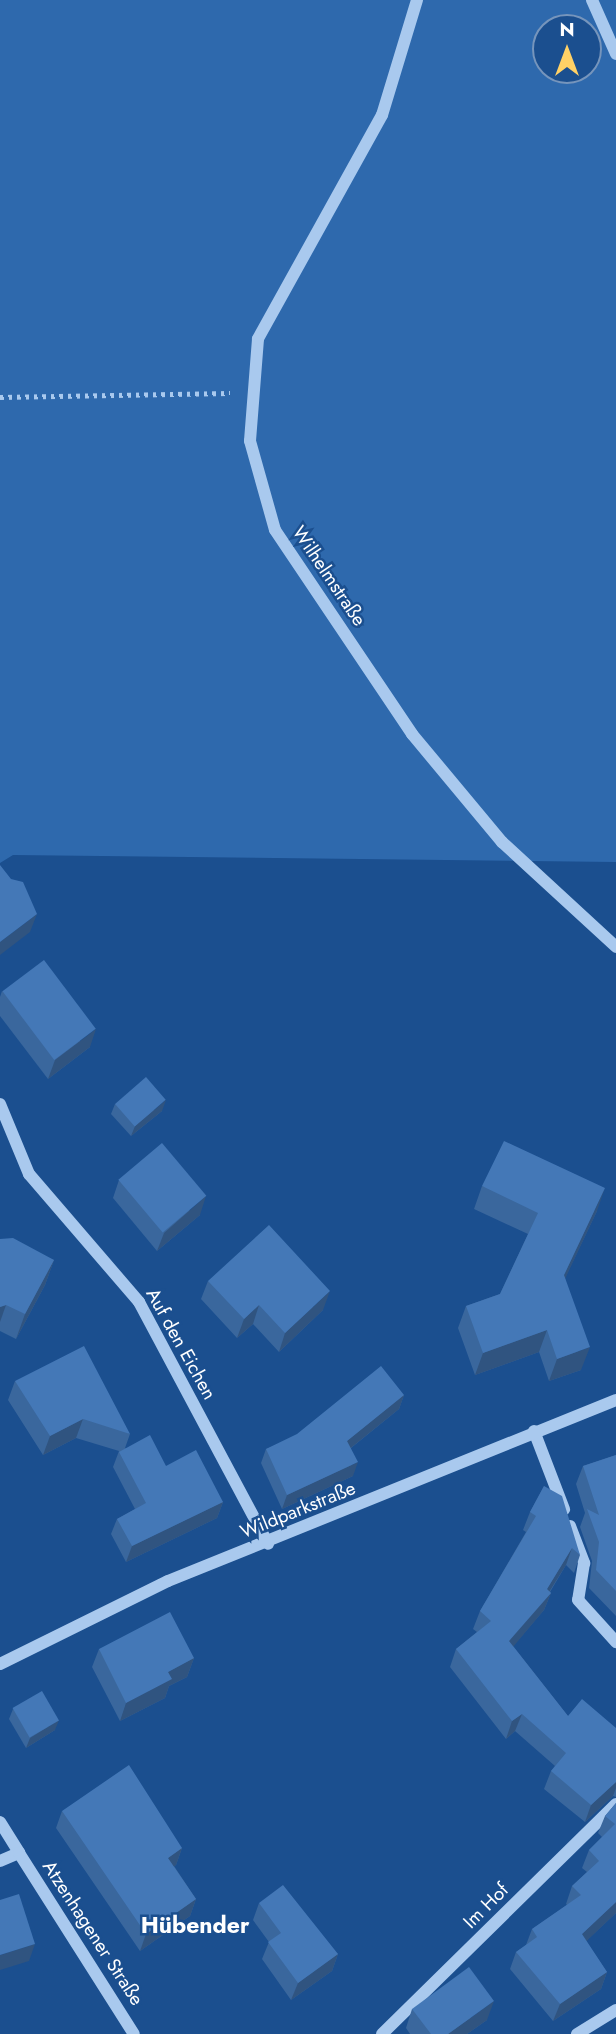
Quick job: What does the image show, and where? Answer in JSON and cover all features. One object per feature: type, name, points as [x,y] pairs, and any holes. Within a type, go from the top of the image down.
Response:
[{"type":"street","name":"Wilhelmstraße","points":[[417,0],[382,115],[258,339],[249,392],[250,441],[275,530],[412,734],[502,842],[616,947]]},
{"type":"street","points":[[592,0],[616,54]]},
{"type":"street","name":"Auf den Eichen","points":[[0,1104],[29,1174],[139,1302],[268,1544]]},
{"type":"street","name":"Wildparkstraße","points":[[0,1664],[168,1581],[268,1544],[534,1431],[616,1400]]},
{"type":"street","points":[[534,1431],[584,1563],[578,1600],[616,1642]]},
{"type":"street","name":"Im Hof","points":[[382,2034],[616,1804]]},
{"type":"street","name":"Atzenhagener Straße","points":[[0,1822],[134,2034]]},
{"type":"street","name":"Atzenhagener Straße","points":[[0,1861],[19,1853]]},
{"type":"street","points":[[577,2034],[616,2010]]},
{"type":"path","points":[[0,397],[249,392]]},
{"type":"shaded area","points":[[0,0],[616,0],[616,862],[13,855],[0,863]]},
{"type":"building","points":[[0,865],[11,879],[23,882],[37,914],[0,942]]},
{"type":"building","points":[[44,960],[96,1029],[54,1060],[2,991]]},
{"type":"building","points":[[146,1077],[166,1100],[135,1127],[115,1104]]},
{"type":"building","points":[[504,1141],[605,1188],[564,1275],[590,1347],[557,1359],[547,1330],[483,1353],[466,1306],[500,1294],[538,1213],[482,1186]]},
{"type":"building","points":[[162,1143],[206,1196],[163,1232],[118,1180]]},
{"type":"building","points":[[269,1225],[330,1291],[285,1333],[259,1305],[244,1319],[208,1281]]},
{"type":"building","points":[[13,1238],[54,1260],[25,1314],[6,1305],[0,1307],[0,1239]]},
{"type":"building","points":[[84,1346],[130,1434],[83,1419],[50,1436],[15,1381]]},
{"type":"building","points":[[381,1366],[404,1395],[347,1441],[358,1462],[287,1495],[266,1449],[297,1434]]},
{"type":"building","points":[[150,1435],[166,1466],[196,1450],[223,1502],[132,1546],[117,1519],[146,1503],[119,1452]]},
{"type":"building","points":[[616,1455],[616,1591],[596,1570],[599,1542],[587,1509],[599,1515],[583,1466]]},
{"type":"building","points":[[544,1486],[562,1496],[580,1555],[572,1548],[547,1589],[551,1593],[509,1641],[568,1716],[582,1699],[616,1728],[616,1782],[591,1805],[551,1771],[566,1753],[522,1714],[512,1721],[456,1649],[491,1621],[480,1611],[536,1516],[530,1512]]},
{"type":"building","points":[[170,1612],[194,1658],[168,1672],[172,1679],[126,1703],[99,1649]]},
{"type":"building","points":[[42,1691],[59,1720],[30,1737],[13,1708]]},
{"type":"building","points":[[129,1765],[182,1848],[168,1858],[196,1899],[146,1934],[62,1811]]},
{"type":"building","points":[[616,1803],[616,1902],[582,1934],[607,1972],[560,2004],[516,1952],[537,1937],[532,1929],[581,1895],[572,1886],[599,1861],[589,1850],[615,1824],[605,1816]]},
{"type":"building","points":[[283,1885],[338,1954],[298,1983],[268,1942],[281,1933],[259,1903]]},
{"type":"building","points":[[19,1894],[35,1944],[0,1955],[0,1900]]},
{"type":"building","points":[[469,1967],[494,2001],[448,2034],[431,2034],[412,2009]]},
{"type":"district","name":"Hübender","points":[[195,1925]]}]
